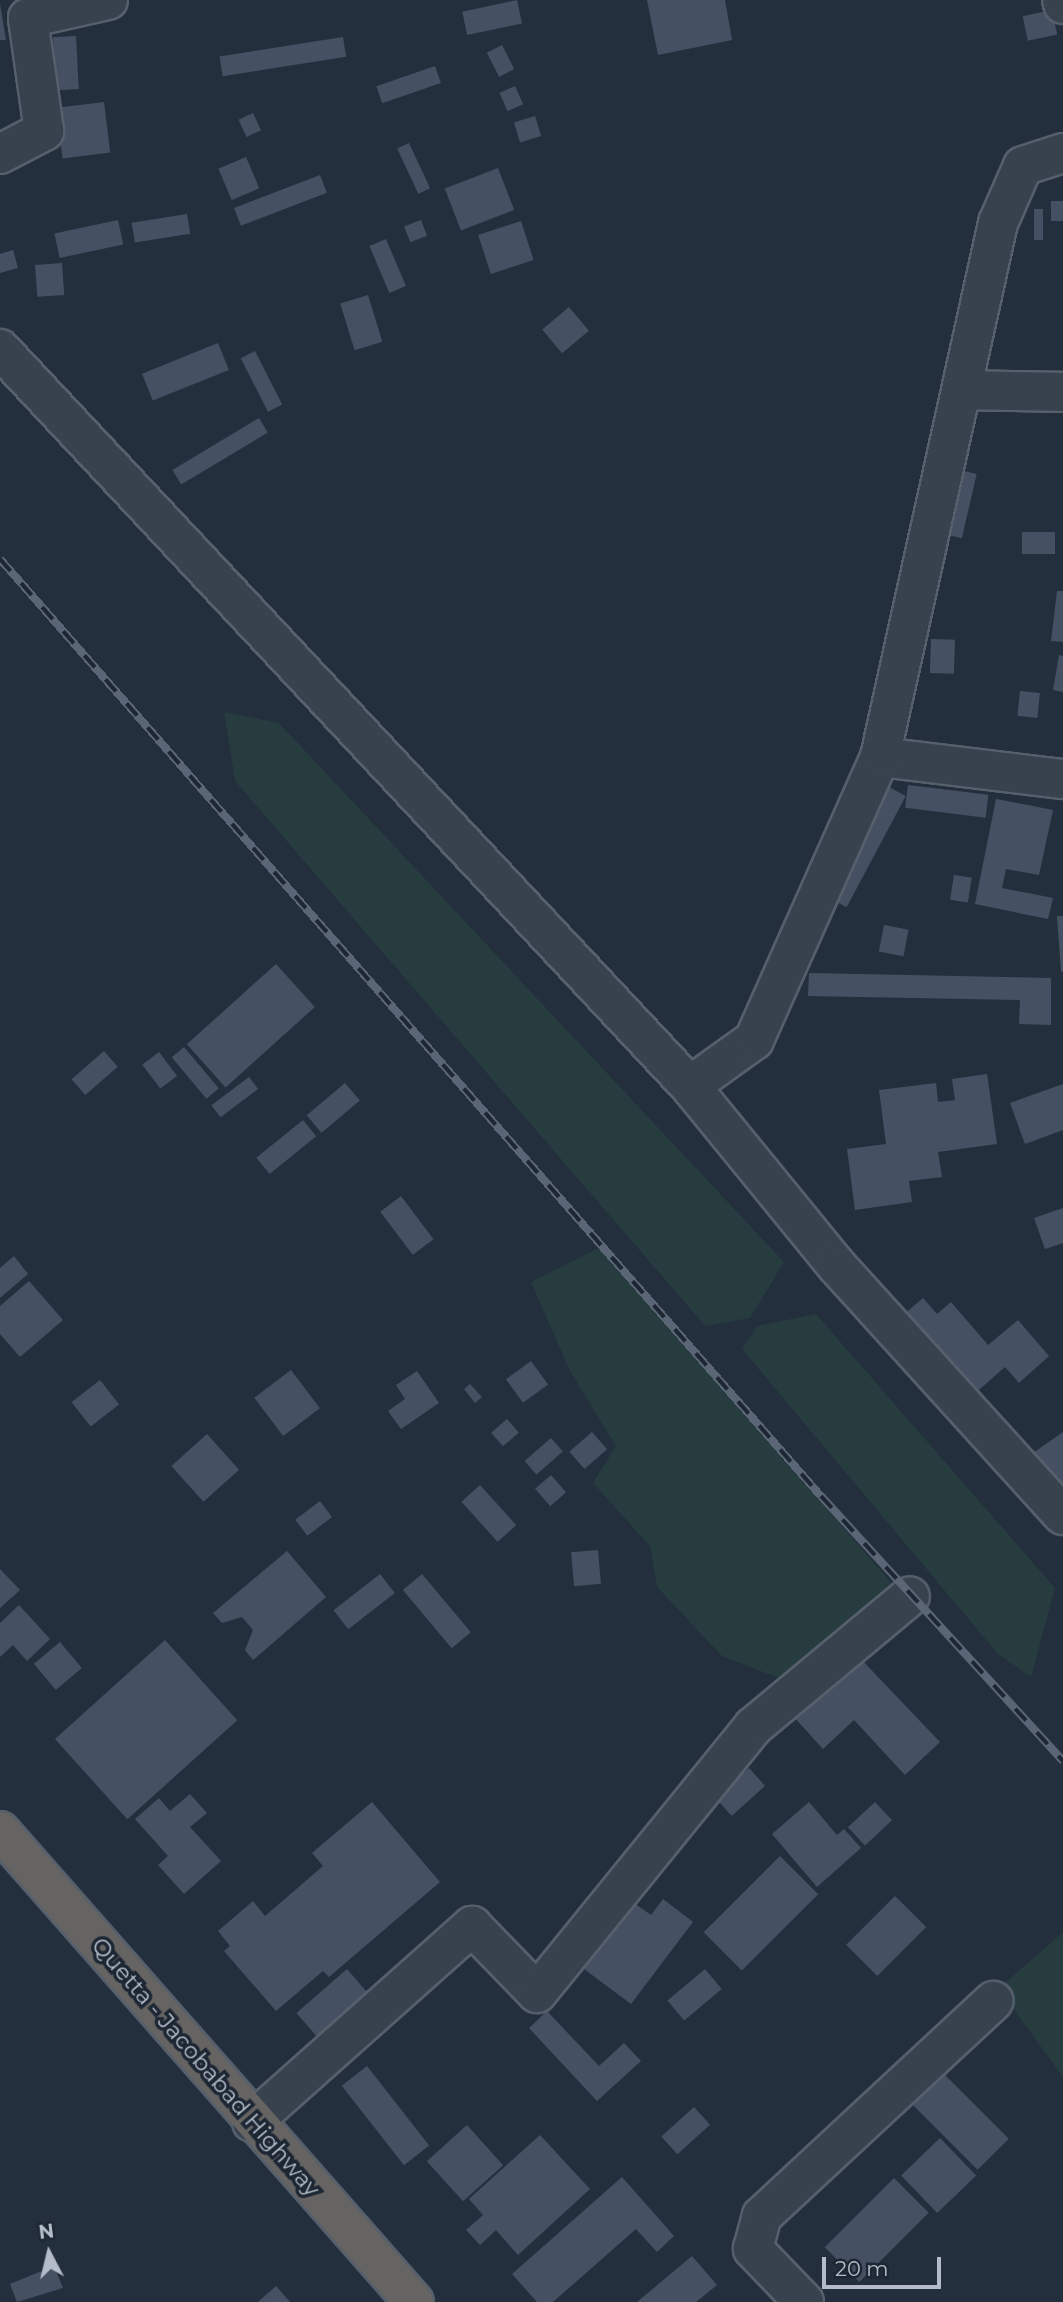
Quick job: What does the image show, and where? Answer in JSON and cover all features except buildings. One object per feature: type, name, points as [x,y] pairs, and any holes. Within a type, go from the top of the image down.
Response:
[{"type":"highway","name":"Quetta - Jacobabad Highway","points":[[0,1831],[252,2122],[414,2302]]},
{"type":"street","points":[[0,154],[44,131],[27,18],[108,0]]},
{"type":"street","points":[[690,1086],[754,1041],[880,757],[998,223],[1023,166],[1063,153]]},
{"type":"street","points":[[0,349],[690,1086],[837,1266],[1063,1516]]},
{"type":"street","points":[[961,390],[1063,392]]},
{"type":"street","points":[[880,757],[1063,779]]},
{"type":"street","points":[[252,2122],[472,1926],[537,1993],[753,1727],[910,1596]]},
{"type":"street","points":[[804,2302],[753,2249],[762,2216],[820,2157],[993,2001]]},
{"type":"green space","points":[[224,712],[279,723],[784,1262],[750,1318],[705,1326],[235,781]]},
{"type":"green space","points":[[599,1248],[895,1587],[787,1681],[722,1656],[657,1587],[650,1546],[593,1483],[616,1446],[570,1371],[531,1282]]},
{"type":"green space","points":[[816,1314],[1055,1588],[1031,1677],[998,1654],[742,1349],[757,1326]]},
{"type":"green space","points":[[1063,1932],[1063,2077],[1009,2003],[1006,1982]]},
{"type":"railway","points":[[0,559],[821,1496],[1063,1761]]}]
